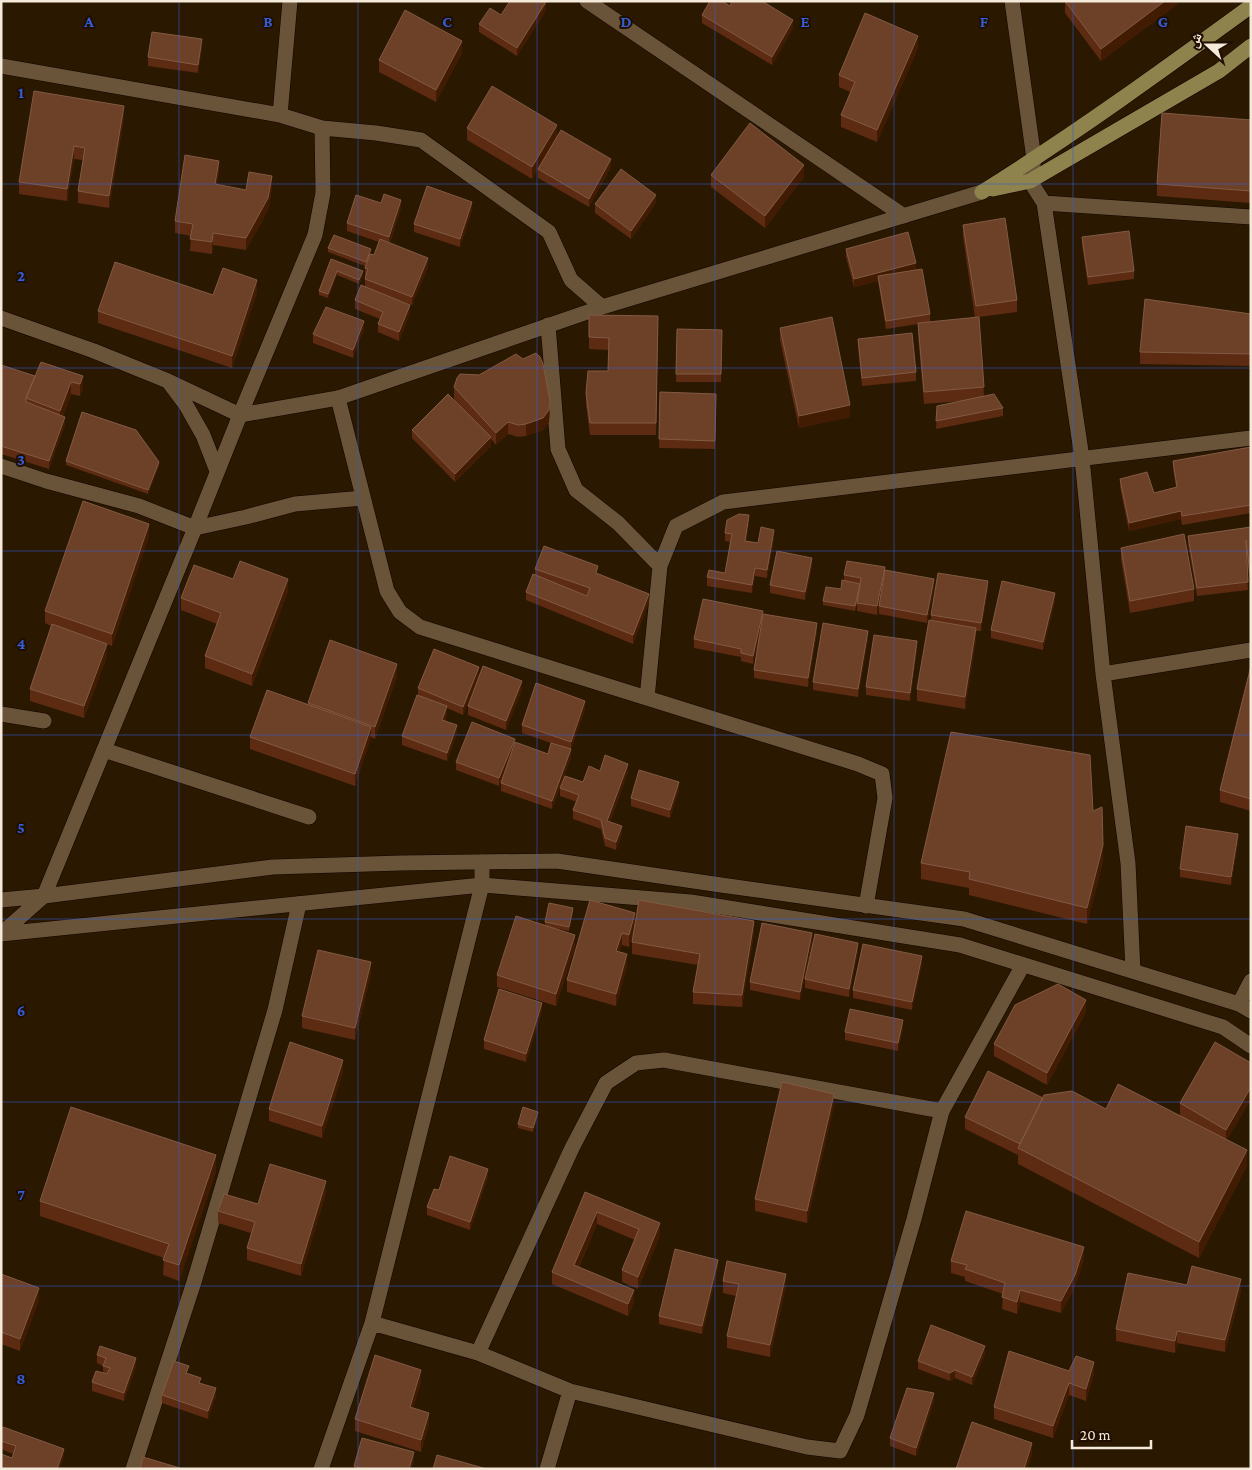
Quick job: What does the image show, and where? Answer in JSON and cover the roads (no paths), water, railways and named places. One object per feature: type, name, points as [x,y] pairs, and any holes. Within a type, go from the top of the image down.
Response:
[{"type":"main road","points":[[982,192],[1150,80],[1251,6]]},
{"type":"main road","points":[[982,192],[1030,181],[1218,72],[1251,46]]},
{"type":"street","points":[[280,115],[290,1]]},
{"type":"street","points":[[587,1],[904,216]]},
{"type":"street","points":[[1012,1],[1034,159],[1030,181],[1044,203],[1082,458],[1103,674],[1128,863],[1133,971]]},
{"type":"street","points":[[1,66],[280,115],[322,128],[421,140],[549,232],[571,280],[602,306]]},
{"type":"street","points":[[1,934],[44,896],[315,235],[323,193],[322,128]]},
{"type":"street","points":[[1,318],[94,351],[240,415],[338,398],[602,306],[982,192]]},
{"type":"street","points":[[1044,203],[1251,217]]},
{"type":"street","points":[[548,325],[558,449],[576,490],[618,523],[660,566]]},
{"type":"street","points":[[168,382],[186,405],[203,435],[217,471]]},
{"type":"street","points":[[338,398],[387,591],[400,612],[420,627],[858,764],[882,774],[885,798],[866,906]]},
{"type":"street","points":[[647,698],[660,566],[676,526],[723,502],[1251,438]]},
{"type":"street","points":[[1,466],[46,481],[139,506],[195,528],[295,504],[363,498]]},
{"type":"street","points":[[1103,674],[1251,650]]},
{"type":"street","points":[[1,714],[44,721]]},
{"type":"street","points":[[104,750],[308,817]]},
{"type":"street","points":[[1,900],[273,867],[557,861],[964,919],[1245,1007],[1251,981]]},
{"type":"street","points":[[321,1469],[372,1323],[482,885],[482,862]]},
{"type":"street","points":[[1,934],[482,885],[691,902],[960,945],[1223,1027],[1251,1046]]},
{"type":"street","points":[[133,1469],[194,1282],[276,1010],[299,904]]},
{"type":"street","points":[[1066,978],[1075,953]]},
{"type":"street","points":[[372,1323],[478,1353],[570,1391],[807,1447],[840,1451],[857,1415],[914,1219],[942,1111],[1023,965]]},
{"type":"street","points":[[478,1353],[572,1148],[606,1083],[636,1063],[664,1060],[942,1111]]},
{"type":"street","points":[[547,1469],[570,1391]]}]
